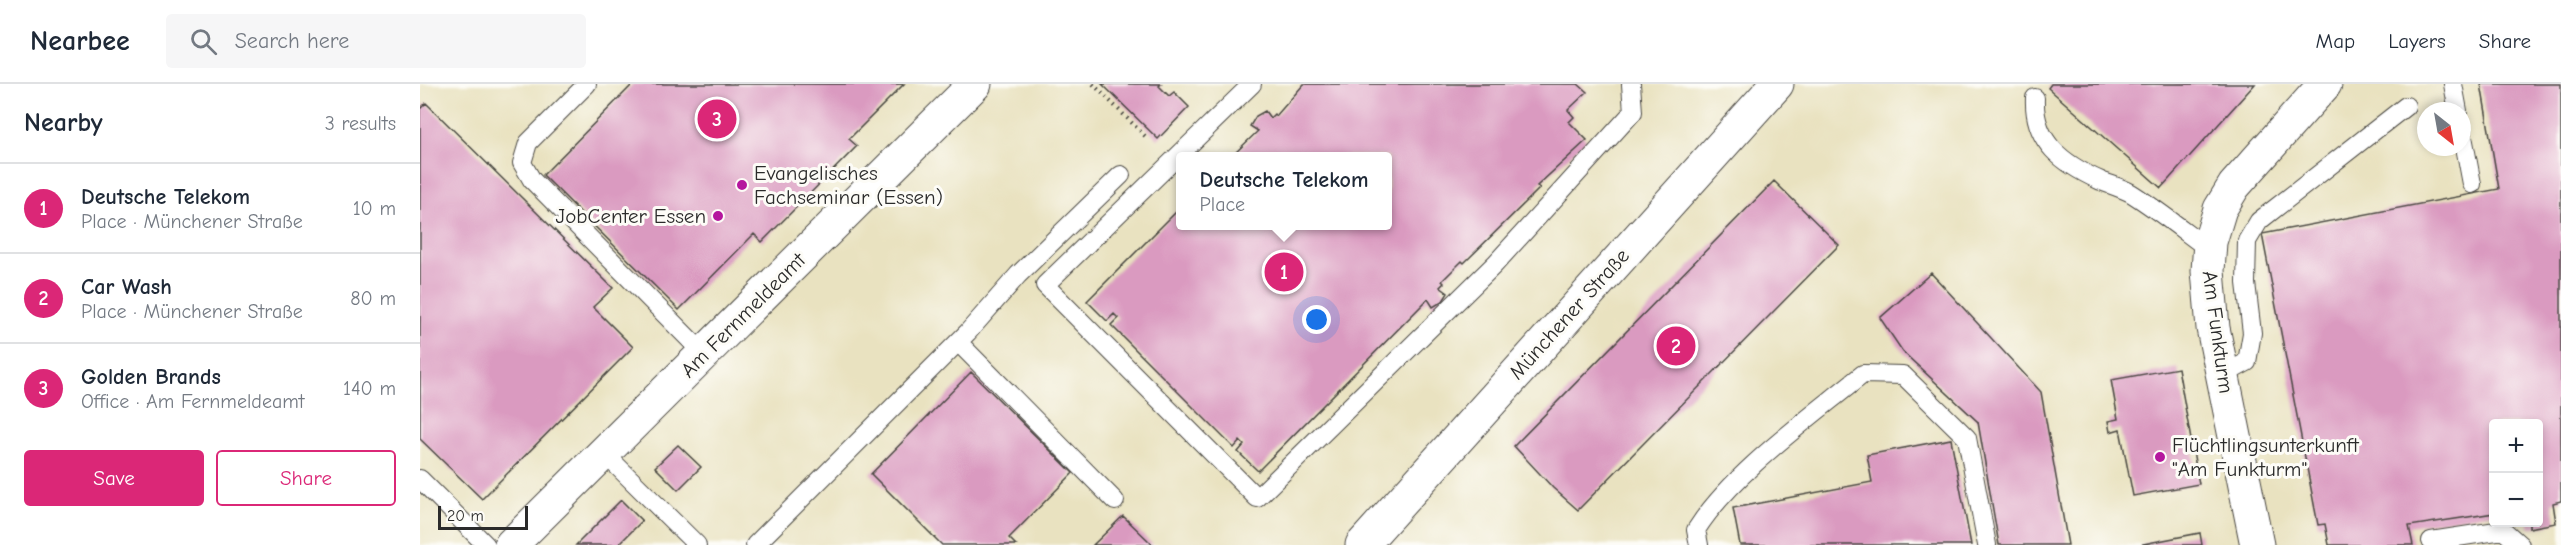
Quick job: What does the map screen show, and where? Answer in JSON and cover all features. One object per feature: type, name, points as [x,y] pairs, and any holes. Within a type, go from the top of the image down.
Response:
[{"type":"street","name":"Am Fernmeldeamt","points":[[511,545],[975,84]]},
{"type":"street","name":"Münchener Straße","points":[[1362,545],[1778,84]]},
{"type":"street","name":"Am Funkturm","points":[[2257,545],[2213,328],[2208,271],[2210,250],[2220,209],[2234,186],[2325,84]]},
{"type":"lane","points":[[587,84],[528,143],[522,163],[532,180],[704,354]]},
{"type":"lane","points":[[1182,152],[1252,84]]},
{"type":"lane","points":[[1176,158],[1045,285],[1257,498],[1495,264],[1541,214],[1633,112],[1631,84]]},
{"type":"lane","points":[[2453,84],[2456,102]]},
{"type":"lane","points":[[2035,98],[2034,118],[2042,136],[2056,153],[2076,168],[2128,192],[2210,250]]},
{"type":"lane","points":[[2223,375],[2247,362],[2252,333],[2246,283],[2247,241],[2259,220],[2406,106]]},
{"type":"lane","points":[[2467,156],[2472,184]]},
{"type":"lane","points":[[755,545],[958,342],[1018,275],[1121,175]]},
{"type":"lane","points":[[958,342],[1115,501]]},
{"type":"lane","points":[[1699,545],[1696,530],[1710,506],[1771,450],[1863,374],[1903,375],[1967,438],[1986,545]]},
{"type":"lane","points":[[605,454],[697,545]]},
{"type":"lane","points":[[420,479],[486,545]]},
{"type":"lane","points":[[2431,541],[2503,530],[2520,545]]},
{"type":"path","points":[[1093,84],[1146,137]]},
{"type":"building","points":[[633,84],[904,84],[849,139],[857,146],[762,242],[754,234],[679,310],[543,175]]},
{"type":"building","points":[[1102,84],[1161,84],[1159,86],[1169,96],[1174,92],[1189,107],[1158,139]]},
{"type":"building","points":[[1304,84],[1578,84],[1587,92],[1568,110],[1574,117],[1569,122],[1587,140],[1537,186],[1540,188],[1464,263],[1462,261],[1442,281],[1444,283],[1440,287],[1448,293],[1443,301],[1433,307],[1428,299],[1258,471],[1238,452],[1244,445],[1240,441],[1234,448],[1111,325],[1118,318],[1114,314],[1107,321],[1087,301],[1176,212],[1176,230],[1392,230],[1392,152],[1236,152],[1258,131],[1250,126],[1256,116],[1265,111],[1270,118],[1274,114],[1276,116]]},
{"type":"building","points":[[2051,84],[2255,84],[2161,188],[2048,88]]},
{"type":"building","points":[[2481,84],[2561,84],[2561,501],[2553,503],[2556,523],[2543,525],[2543,419],[2489,419],[2489,514],[2409,526],[2413,545],[2329,545],[2325,524],[2318,525],[2262,234],[2499,189]]},
{"type":"building","points":[[426,103],[613,288],[593,307],[633,347],[482,499],[420,439],[420,109]]},
{"type":"building","points":[[1774,181],[1839,245],[1578,510],[1553,488],[1514,446]]},
{"type":"building","points":[[1931,273],[2041,392],[2068,545],[1999,545],[1978,422],[1903,352],[1880,318]]},
{"type":"building","name":"Flüchtlingsunterkunft \"Am Funkturm\"","points":[[2178,368],[2199,484],[2133,496],[2120,429],[2110,432],[2108,421],[2118,419],[2111,380]]},
{"type":"building","points":[[971,372],[1073,473],[1009,538],[1016,545],[942,545],[871,474]]},
{"type":"building","points":[[1951,439],[1971,545],[1740,545],[1733,508],[1872,482],[1867,455]]},
{"type":"building","points":[[678,445],[701,467],[678,490],[655,467]]},
{"type":"building","points":[[621,500],[642,521],[618,545],[576,545]]},
{"type":"building","points":[[1123,516],[1153,545],[1093,545]]},
{"type":"building","points":[[2200,533],[2202,545],[2143,544]]},
{"type":"place","name":"Golden Brands","points":[[717,119]]},
{"type":"place","name":"Evangelisches Fachseminar (Essen)","points":[[742,185]]},
{"type":"place","name":"JobCenter Essen","points":[[718,216]]},
{"type":"place","name":"Deutsche Telekom","points":[[1284,272]]},
{"type":"place","name":"Car Wash","points":[[1676,346]]},
{"type":"place","name":"Flüchtlingsunterkunft \"Am Funkturm\"","points":[[2160,457]]}]
